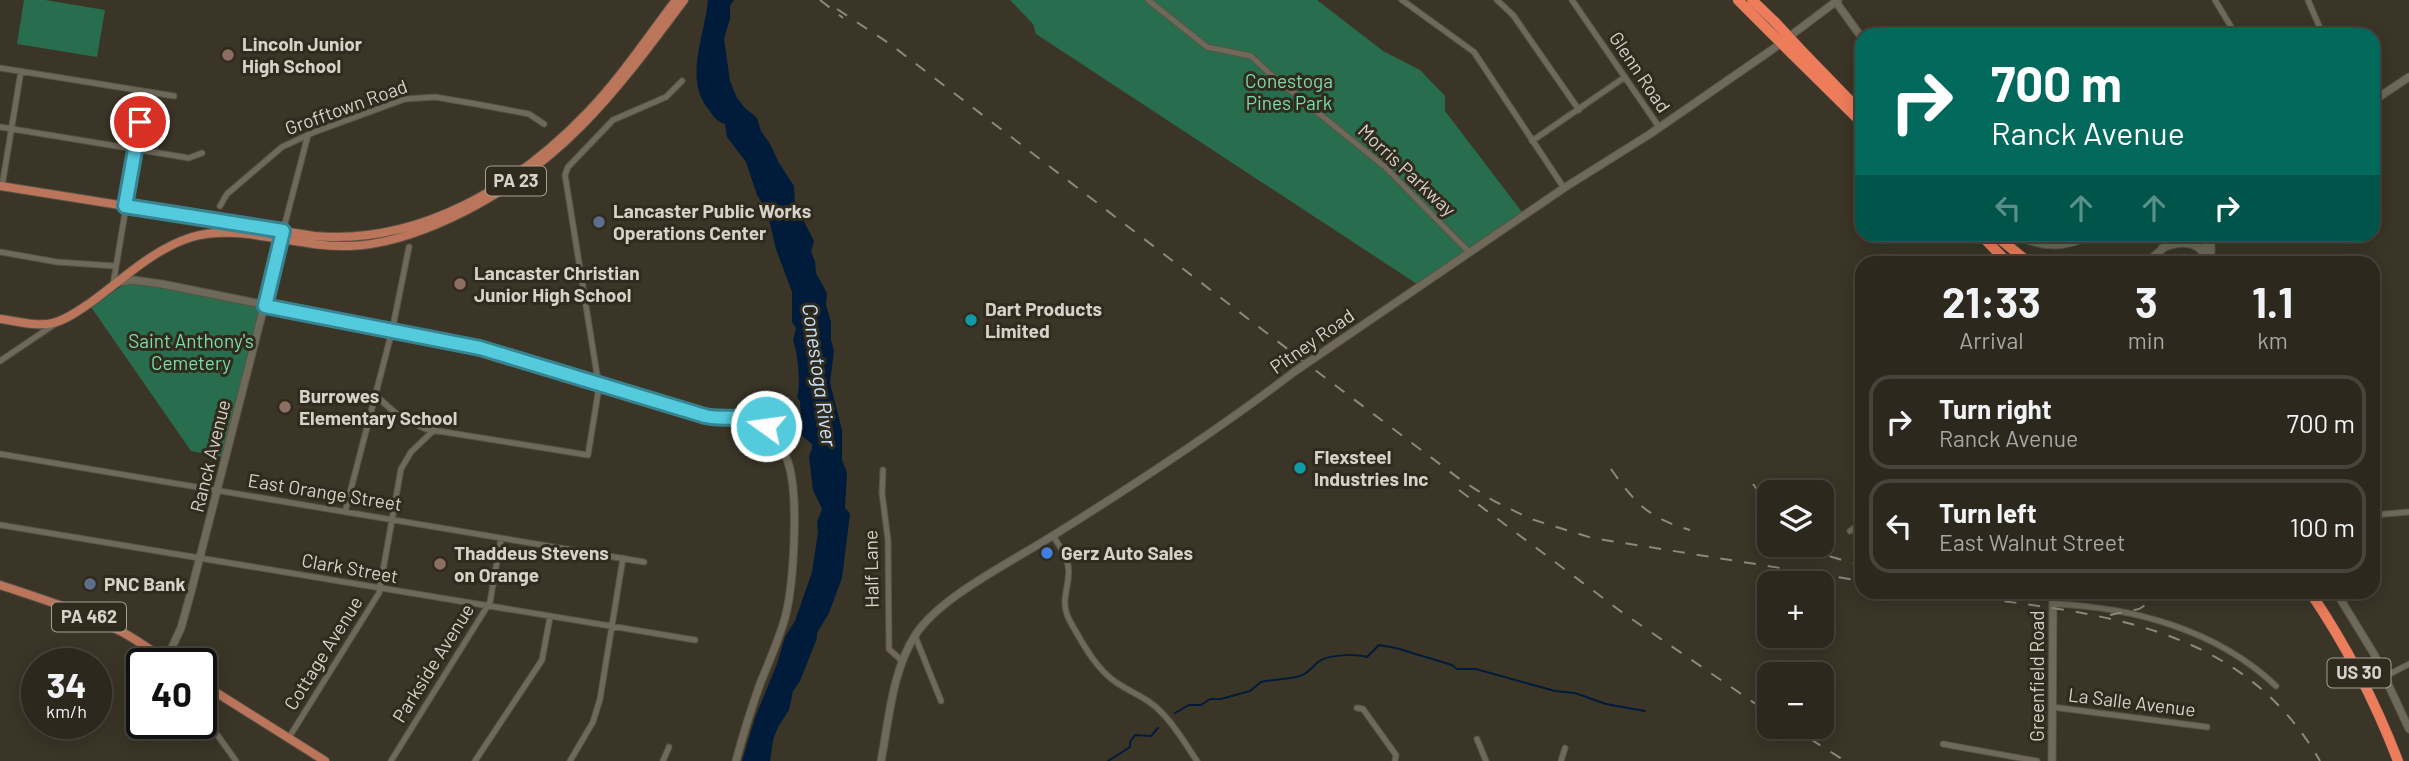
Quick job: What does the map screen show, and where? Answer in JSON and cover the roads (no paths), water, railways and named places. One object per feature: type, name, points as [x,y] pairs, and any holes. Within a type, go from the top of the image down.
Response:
[{"type":"highway","points":[[1738,0],[1772,27],[1855,115]]},
{"type":"highway","points":[[1752,0],[1772,27]]},
{"type":"highway","points":[[1796,51],[1855,104]]},
{"type":"highway","points":[[1980,242],[1993,256]]},
{"type":"highway","points":[[1988,242],[2001,256]]},
{"type":"highway","points":[[2004,242],[2021,256]]},
{"type":"highway","name":"US 30","points":[[2315,599],[2365,684],[2398,761]]},
{"type":"highway","name":"US 30","points":[[2321,599],[2370,681],[2404,761]]},
{"type":"main road","name":"PA 23","points":[[60,321],[166,248],[191,238],[211,233],[340,237],[390,232],[437,217],[488,191],[533,161],[588,112],[623,71],[676,0]]},
{"type":"main road","name":"PA 23","points":[[1,186],[340,246],[382,242],[433,226],[491,197],[537,166],[593,117],[623,82],[684,0]]},
{"type":"main road","name":"Pitney Road","points":[[881,761],[902,661],[914,636],[943,605],[1182,451],[1564,188],[1659,127],[1836,1]]},
{"type":"main road","points":[[1836,1],[1855,28]]},
{"type":"main road","points":[[2380,96],[2409,77]]},
{"type":"main road","points":[[0,196],[1,186]]},
{"type":"main road","name":"Ranck Avenue","points":[[173,648],[185,616],[282,236]]},
{"type":"main road","points":[[2034,242],[2058,245],[2077,242]]},
{"type":"main road","points":[[2153,256],[2170,242]]},
{"type":"main road","points":[[2162,248],[2178,243],[2191,243],[2206,256]]},
{"type":"main road","points":[[119,282],[158,282],[480,348],[705,416],[720,419],[752,418],[763,424],[775,437],[792,481],[790,591],[784,621],[751,708],[736,761]]},
{"type":"main road","points":[[0,319],[39,324],[60,321]]},
{"type":"main road","name":"PA 462","points":[[0,585],[105,624],[147,648]]},
{"type":"main road","name":"Greenfield Road","points":[[2052,761],[2053,599]]},
{"type":"main road","points":[[2340,599],[2386,676],[2409,729]]},
{"type":"main road","points":[[217,693],[325,761]]},
{"type":"street","name":"Morris Parkway","points":[[1149,0],[1207,47],[1244,54],[1256,60],[1385,167],[1469,253]]},
{"type":"street","points":[[1402,0],[1474,52],[1564,188]]},
{"type":"street","points":[[1497,0],[1518,20],[1579,110]]},
{"type":"street","name":"Glenn Road","points":[[1572,0],[1659,127]]},
{"type":"street","points":[[2215,0],[2232,28]]},
{"type":"street","points":[[2308,0],[2320,28]]},
{"type":"street","points":[[0,68],[174,96]]},
{"type":"street","points":[[1,186],[21,72]]},
{"type":"street","points":[[1532,141],[1625,77]]},
{"type":"street","points":[[375,395],[400,417],[417,426],[588,455],[599,384],[565,175],[568,167],[613,120],[666,97],[682,81]]},
{"type":"street","points":[[111,288],[115,280],[115,266],[145,92]]},
{"type":"street","name":"Grofftown Road","points":[[220,206],[227,194],[275,153],[307,135],[396,102],[425,97],[529,114],[544,124]]},
{"type":"street","points":[[0,127],[189,158],[202,153]]},
{"type":"street","name":"Ranck Avenue","points":[[282,236],[307,135]]},
{"type":"street","points":[[345,512],[392,331],[409,247]]},
{"type":"street","points":[[0,252],[57,262],[115,266]]},
{"type":"street","points":[[0,361],[60,321]]},
{"type":"street","name":"Cottage Avenue","points":[[288,739],[379,594],[401,468],[411,452],[434,430]]},
{"type":"street","name":"East Orange Street","points":[[0,454],[644,562]]},
{"type":"street","name":"Half Lane","points":[[883,470],[882,493],[888,540],[889,649],[902,661]]},
{"type":"street","points":[[2380,514],[2409,512]]},
{"type":"street","name":"Clark Street","points":[[0,525],[695,640]]},
{"type":"street","points":[[1850,531],[1855,528]]},
{"type":"street","points":[[1053,536],[1068,566],[1065,609],[1098,665],[1115,682],[1163,713],[1198,761]]},
{"type":"street","name":"Parkside Avenue","points":[[391,761],[490,602],[501,538]]},
{"type":"street","points":[[570,761],[597,711],[623,558]]},
{"type":"street","points":[[2053,604],[2136,615],[2180,628],[2227,650],[2265,675],[2276,686]]},
{"type":"street","points":[[475,761],[542,658],[550,617]]},
{"type":"street","points":[[914,636],[941,701]]},
{"type":"street","points":[[2386,676],[2409,664]]},
{"type":"street","points":[[1357,708],[1363,709],[1381,734],[1396,755],[1395,761]]},
{"type":"street","name":"La Salle Avenue","points":[[2052,708],[2207,727]]},
{"type":"street","points":[[217,734],[236,761]]},
{"type":"street","points":[[1476,739],[1486,761]]},
{"type":"street","points":[[1943,744],[2037,761]]},
{"type":"street","points":[[663,761],[668,747]]},
{"type":"street","points":[[1561,761],[1565,748]]},
{"type":"water","name":"Conestoga River","points":[[708,0],[734,0],[730,6],[730,19],[724,39],[730,81],[737,98],[757,118],[761,131],[794,186],[795,204],[814,241],[811,252],[816,273],[827,293],[826,305],[834,351],[830,383],[842,430],[842,460],[847,473],[845,508],[850,514],[842,578],[829,613],[817,633],[800,681],[793,691],[789,710],[778,727],[770,761],[742,761],[785,637],[795,621],[812,572],[817,522],[822,509],[813,490],[809,457],[812,444],[802,436],[800,401],[797,398],[798,369],[793,341],[796,328],[792,322],[792,292],[776,249],[767,211],[757,195],[746,162],[727,137],[725,124],[717,120],[701,98],[697,85],[696,71]]},
{"type":"waterway","points":[[1175,713],[1189,705],[1201,705],[1210,699],[1221,699],[1250,691],[1261,682],[1300,676],[1327,658],[1349,655],[1367,657],[1379,645],[1452,665],[1457,669],[1476,669],[1555,691],[1575,693],[1606,704],[1645,711]]},
{"type":"waterway","points":[[1108,761],[1130,747],[1135,735],[1151,736],[1158,728]]},
{"type":"railway","points":[[820,0],[843,18]]},
{"type":"railway","points":[[837,9],[890,44],[1311,367],[1461,480],[1494,501],[1531,519],[1592,538],[1855,580]]},
{"type":"railway","points":[[1611,469],[1644,508],[1663,520],[1690,530]]},
{"type":"railway","points":[[1753,484],[1757,489]]},
{"type":"railway","points":[[1459,490],[1623,613],[1757,705]]},
{"type":"railway","points":[[1832,557],[1855,564]]},
{"type":"railway","points":[[1985,599],[2098,616],[2150,630],[2200,649],[2245,676],[2285,713],[2320,761]]},
{"type":"railway","points":[[2110,615],[2139,609],[2155,599]]},
{"type":"railway","points":[[1810,739],[1845,761]]},
{"type":"place","name":"Lincoln Junior High School","points":[[228,55]]},
{"type":"place","name":"Lancaster Public Works Operations Center","points":[[599,222]]},
{"type":"place","name":"Lancaster Christian Junior High School","points":[[460,284]]},
{"type":"place","name":"Dart Products Limited","points":[[971,320]]},
{"type":"place","name":"Burrowes Elementary School","points":[[285,407]]},
{"type":"place","name":"Flexsteel Industries Inc","points":[[1300,468]]},
{"type":"place","name":"Gerz Auto Sales","points":[[1047,553]]},
{"type":"place","name":"Thaddeus Stevens on Orange","points":[[440,564]]},
{"type":"place","name":"PNC Bank","points":[[90,584]]},
{"type":"park label","name":"Conestoga Pines Park","points":[[1289,92]]},
{"type":"park label","name":"Saint Anthony's Cemetery","points":[[191,352]]}]
